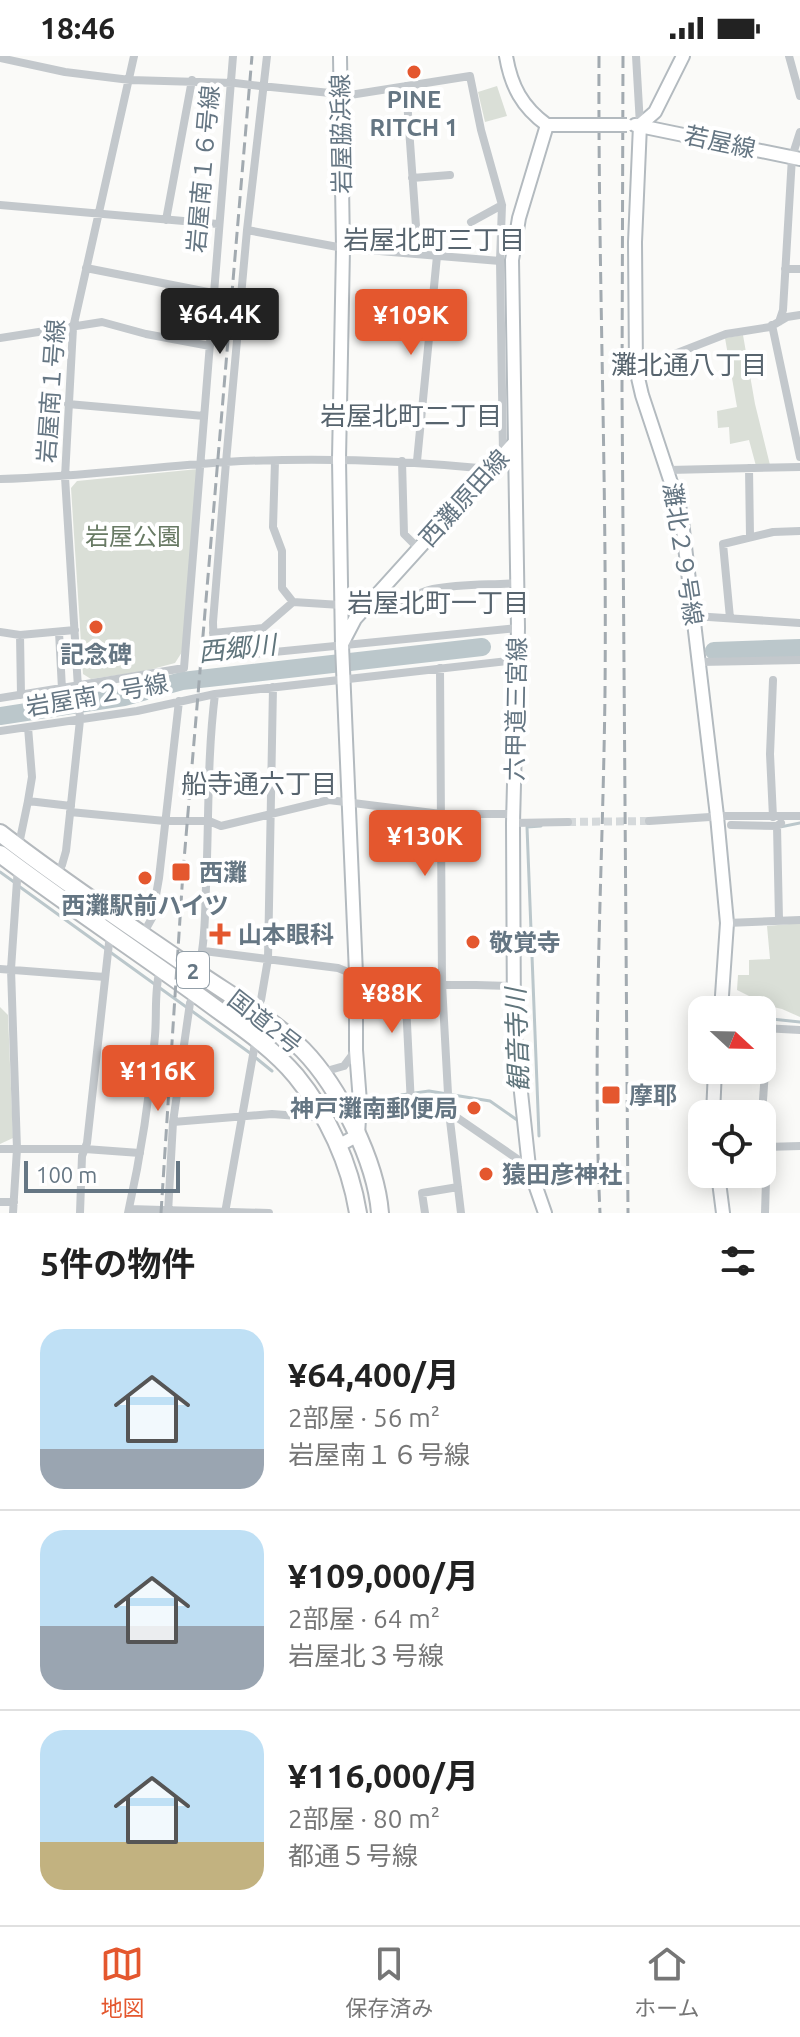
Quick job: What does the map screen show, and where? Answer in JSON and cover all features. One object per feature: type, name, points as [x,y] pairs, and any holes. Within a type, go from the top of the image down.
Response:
[{"type":"highway","name":"国道2号","points":[[0,833],[49,875],[109,939],[193,999],[256,1038],[294,1074],[321,1111],[338,1146],[351,1179],[358,1213]]},
{"type":"highway","name":"国道2号","points":[[0,854],[19,877],[49,875],[143,934],[255,1010],[302,1049],[322,1072],[358,1135],[372,1171],[380,1213]]},
{"type":"street","name":"岩屋南１号線","points":[[80,720],[65,477],[73,328],[134,56]]},
{"type":"street","name":"岩屋南１６号線","points":[[79,687],[184,668],[233,56]]},
{"type":"street","points":[[267,56],[247,230],[226,462],[213,633],[214,658],[518,628]]},
{"type":"street","name":"岩屋脇浜線","points":[[340,56],[343,248],[339,459],[343,678]]},
{"type":"street","points":[[506,56],[510,79],[517,93],[533,115],[547,125],[633,125],[655,112],[683,56]]},
{"type":"street","name":"灘北２９号線","points":[[636,56],[633,125],[636,369],[681,513],[727,923],[722,996]]},
{"type":"street","points":[[789,56],[800,96]]},
{"type":"street","points":[[0,58],[23,59],[65,72],[130,80],[192,80],[350,95],[470,76],[502,205],[503,455]]},
{"type":"street","points":[[166,220],[192,80]]},
{"type":"street","points":[[406,86],[418,254]]},
{"type":"street","name":"西灘原田線","points":[[342,645],[355,619],[514,443],[512,260],[519,218],[547,125]]},
{"type":"street","name":"若屋線","points":[[633,125],[796,158]]},
{"type":"street","points":[[800,132],[783,310],[776,324],[800,457]]},
{"type":"street","points":[[412,178],[450,175]]},
{"type":"street","points":[[0,205],[218,224]]},
{"type":"street","points":[[471,222],[502,205]]},
{"type":"street","points":[[247,230],[343,248],[500,261]]},
{"type":"street","points":[[417,461],[437,256]]},
{"type":"street","points":[[86,268],[213,293]]},
{"type":"street","points":[[785,269],[800,269]]},
{"type":"street","points":[[636,369],[726,334],[776,324],[800,315]]},
{"type":"street","points":[[0,338],[102,322],[210,346]]},
{"type":"street","points":[[68,404],[204,416]]},
{"type":"street","name":"六甲道三宮線","points":[[514,443],[518,628],[513,986],[514,1027],[529,1167]]},
{"type":"street","points":[[0,479],[65,477],[226,462],[339,459],[417,461],[490,469]]},
{"type":"street","points":[[275,461],[273,527],[282,551],[282,588],[293,602]]},
{"type":"street","points":[[402,461],[404,534],[419,549]]},
{"type":"street","points":[[669,470],[800,467]]},
{"type":"street","points":[[749,468],[750,536]]},
{"type":"street","points":[[730,618],[723,544],[773,532],[800,531]]},
{"type":"street","points":[[373,599],[391,604],[408,602],[431,589],[517,583]]},
{"type":"street","points":[[213,633],[263,628],[293,602],[341,605]]},
{"type":"street","points":[[694,616],[800,623]]},
{"type":"street","points":[[0,632],[20,635],[75,630]]},
{"type":"street","points":[[59,632],[62,689]]},
{"type":"street","points":[[20,635],[21,695]]},
{"type":"street","name":"岩屋南２号線","points":[[0,731],[80,720],[215,694],[517,660]]},
{"type":"street","points":[[700,662],[800,660]]},
{"type":"street","points":[[440,668],[442,984],[449,1112],[461,1213]]},
{"type":"street","points":[[338,1146],[358,1135],[360,1102],[343,678]]},
{"type":"street","points":[[773,680],[770,754],[773,817]]},
{"type":"street","points":[[0,698],[79,687]]},
{"type":"street","points":[[225,1212],[256,1038],[255,1010],[261,1000],[268,959],[273,687]]},
{"type":"street","points":[[198,973],[204,951],[209,739],[215,694]]},
{"type":"street","points":[[143,934],[152,918],[159,878],[179,701]]},
{"type":"street","points":[[49,875],[62,865],[66,851],[80,720]]},
{"type":"street","points":[[13,1213],[17,1149],[11,969],[19,877],[18,847],[32,777],[28,727]]},
{"type":"street","points":[[28,801],[165,821],[209,821],[221,826],[329,800],[441,814],[568,822]]},
{"type":"street","points":[[649,821],[800,816]]},
{"type":"street","points":[[731,825],[777,826],[787,817]]},
{"type":"street","points":[[777,826],[779,920]]},
{"type":"street","points":[[727,923],[800,920]]},
{"type":"street","points":[[80,1213],[82,1156],[109,939]]},
{"type":"street","points":[[204,951],[338,968],[373,982],[513,986]]},
{"type":"street","points":[[0,969],[105,977]]},
{"type":"street","points":[[158,975],[155,1035],[140,1153],[128,1211],[269,1213]]},
{"type":"street","points":[[405,983],[411,1103]]},
{"type":"street","points":[[168,1211],[173,1122],[193,999]]},
{"type":"street","points":[[776,1029],[800,1030]]},
{"type":"street","points":[[322,1072],[344,1066],[356,1050]]},
{"type":"street","points":[[360,1102],[411,1103],[449,1112],[529,1167],[545,1213]]},
{"type":"street","points":[[173,1122],[272,1114],[311,1117],[321,1111]]},
{"type":"street","points":[[776,1146],[800,1146]]},
{"type":"street","points":[[0,1149],[85,1149],[140,1153]]},
{"type":"street","points":[[425,1213],[422,1193],[458,1187]]},
{"type":"street","points":[[720,1188],[723,1213]]},
{"type":"street","points":[[765,1188],[765,1213]]},
{"type":"street","points":[[0,1202],[14,1202]]},
{"type":"green space","points":[[497,86],[507,116],[485,122],[478,92]]},
{"type":"green space","points":[[743,335],[770,465],[756,466],[749,440],[730,444],[729,427],[718,428],[717,411],[737,407],[725,338]]},
{"type":"green space","name":"岩屋公園","points":[[198,469],[182,652],[175,663],[91,679],[83,674],[71,488],[77,481]]},
{"type":"green space","points":[[800,923],[800,1017],[776,1008],[776,996],[749,996],[737,990],[738,975],[749,975],[749,960],[770,959],[767,926]]},
{"type":"green space","points":[[0,1007],[8,1015],[13,1138],[0,1144]]},
{"type":"waterway","name":"西郷川","points":[[0,716],[124,697],[182,681],[482,647]]},
{"type":"waterway","name":"西郷川","points":[[714,651],[800,648]]},
{"type":"waterway","name":"観音寺川","points":[[780,827],[800,823]]},
{"type":"waterway","name":"観音寺川","points":[[539,1136],[527,827],[541,826]]},
{"type":"waterway","name":"観音寺川","points":[[0,872],[14,882]]},
{"type":"waterway","name":"観音寺川","points":[[20,887],[250,1053]]},
{"type":"waterway","points":[[776,1019],[800,1022]]},
{"type":"waterway","name":"観音寺川","points":[[256,1058],[272,1071]]},
{"type":"waterway","name":"観音寺川","points":[[394,1096],[429,1091],[490,1101],[520,1122]]},
{"type":"tunnel","points":[[568,822],[649,821]]},
{"type":"railway","points":[[161,1213],[183,872],[252,56]]},
{"type":"railway","points":[[599,56],[605,612],[598,1018],[600,1213]]},
{"type":"railway","points":[[623,56],[622,390],[628,1213]]},
{"type":"place","name":"PINE RITCH 1","points":[[414,72]]},
{"type":"place","name":"記念碑","points":[[96,627]]},
{"type":"place","name":"西灘","points":[[181,872]]},
{"type":"place","name":"西灘駅前ハイツ","points":[[145,878]]},
{"type":"place","name":"山本眼科","points":[[220,934]]},
{"type":"place","name":"敬覚寺","points":[[473,942]]},
{"type":"place","name":"摩耶","points":[[611,1095]]},
{"type":"place","name":"神戸灘南郵便局","points":[[474,1108]]},
{"type":"place","name":"猿田彦神社","points":[[486,1174]]},
{"type":"district","name":"岩屋北町三丁目","points":[[434,239]]},
{"type":"district","name":"灘北通八丁目","points":[[689,364]]},
{"type":"district","name":"岩屋北町二丁目","points":[[411,415]]},
{"type":"district","name":"岩屋北町一丁目","points":[[438,602]]},
{"type":"district","name":"船寺通六丁目","points":[[259,783]]}]
